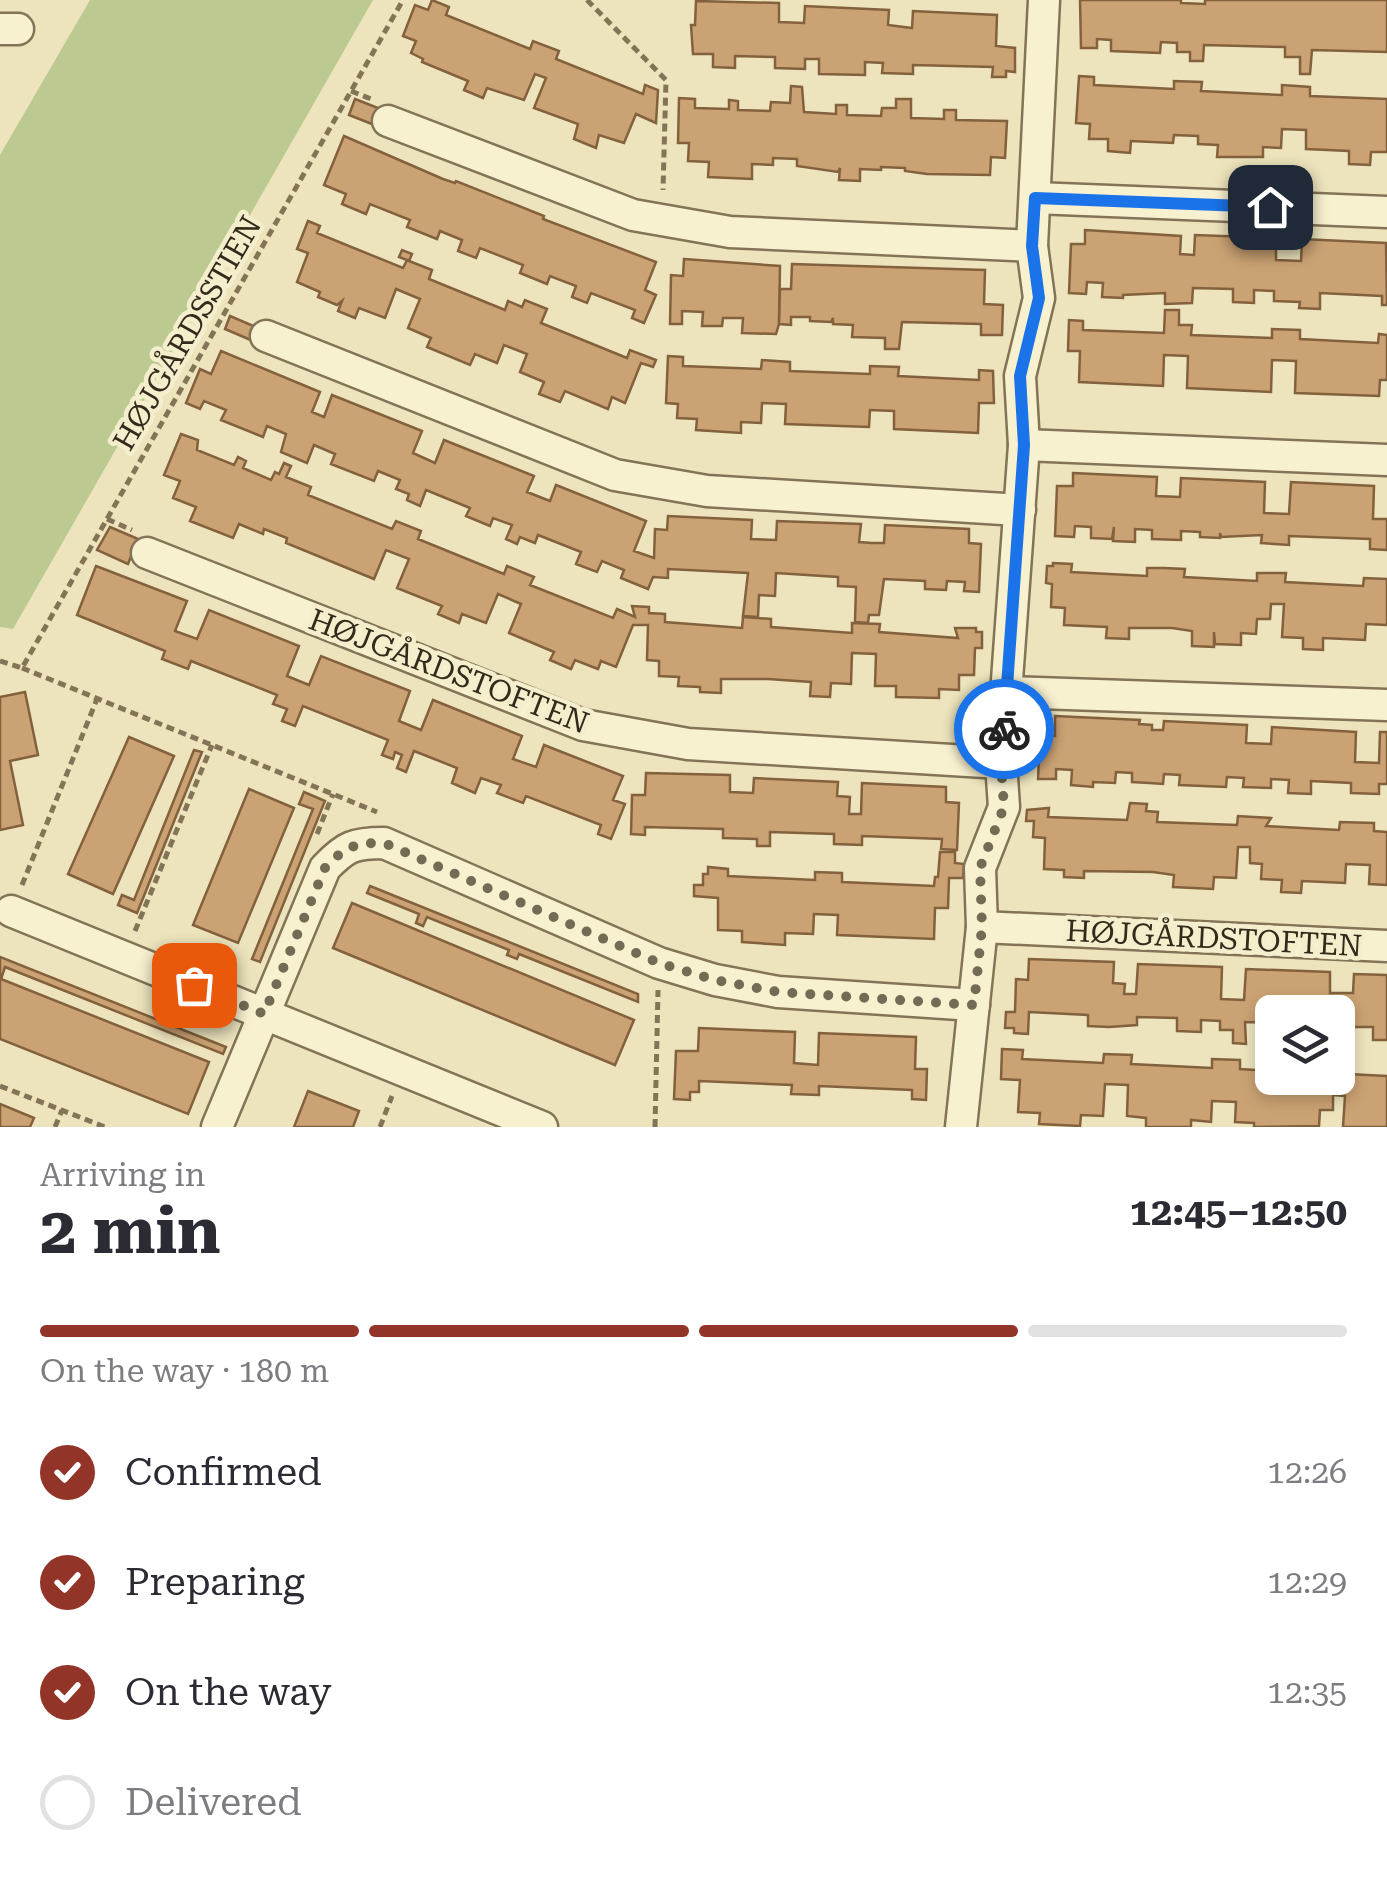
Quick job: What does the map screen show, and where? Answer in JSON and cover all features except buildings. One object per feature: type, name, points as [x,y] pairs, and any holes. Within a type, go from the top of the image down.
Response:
[{"type":"street","points":[[961,1127],[982,927],[980,868],[1004,807],[1001,763],[1024,445],[1020,376],[1039,298],[1032,246],[1044,0]]},
{"type":"street","points":[[388,121],[633,215],[730,232],[1032,246]]},
{"type":"street","points":[[1035,198],[1387,212]]},
{"type":"street","points":[[266,336],[615,475],[707,491],[1020,510]]},
{"type":"street","points":[[1024,445],[1387,460]]},
{"type":"street","name":"HØJGÅRDSTOFTEN","points":[[148,554],[584,726],[688,744],[1001,763]]},
{"type":"street","points":[[1008,692],[1387,706]]},
{"type":"street","points":[[218,1127],[325,868],[343,849],[362,843],[384,843],[659,963],[715,980],[778,992],[974,1005]]},
{"type":"street","points":[[11,911],[542,1127]]},
{"type":"street","name":"HØJGÅRDSTOFTEN","points":[[982,927],[1387,946]]},
{"type":"path","name":"HØJGÅRDSSTIEN","points":[[0,661],[22,668],[403,0]]},
{"type":"path","points":[[587,0],[666,80],[662,220]]},
{"type":"path","points":[[11,911],[97,699]]},
{"type":"path","points":[[124,957],[212,745]]},
{"type":"path","points":[[0,1086],[105,1127]]},
{"type":"path","points":[[55,1127],[62,1110]]},
{"type":"green space","points":[[90,0],[373,0],[13,629],[0,627],[0,155]]},
{"type":"way so far","points":[[194,985],[264,1014],[325,868],[343,849],[362,843],[384,843],[659,963],[715,980],[778,992],[974,1005],[982,927],[980,868],[1004,807],[1004,729]]},
{"type":"route","points":[[1004,729],[1024,445],[1020,376],[1039,298],[1032,246],[1035,198],[1270,207]]}]
